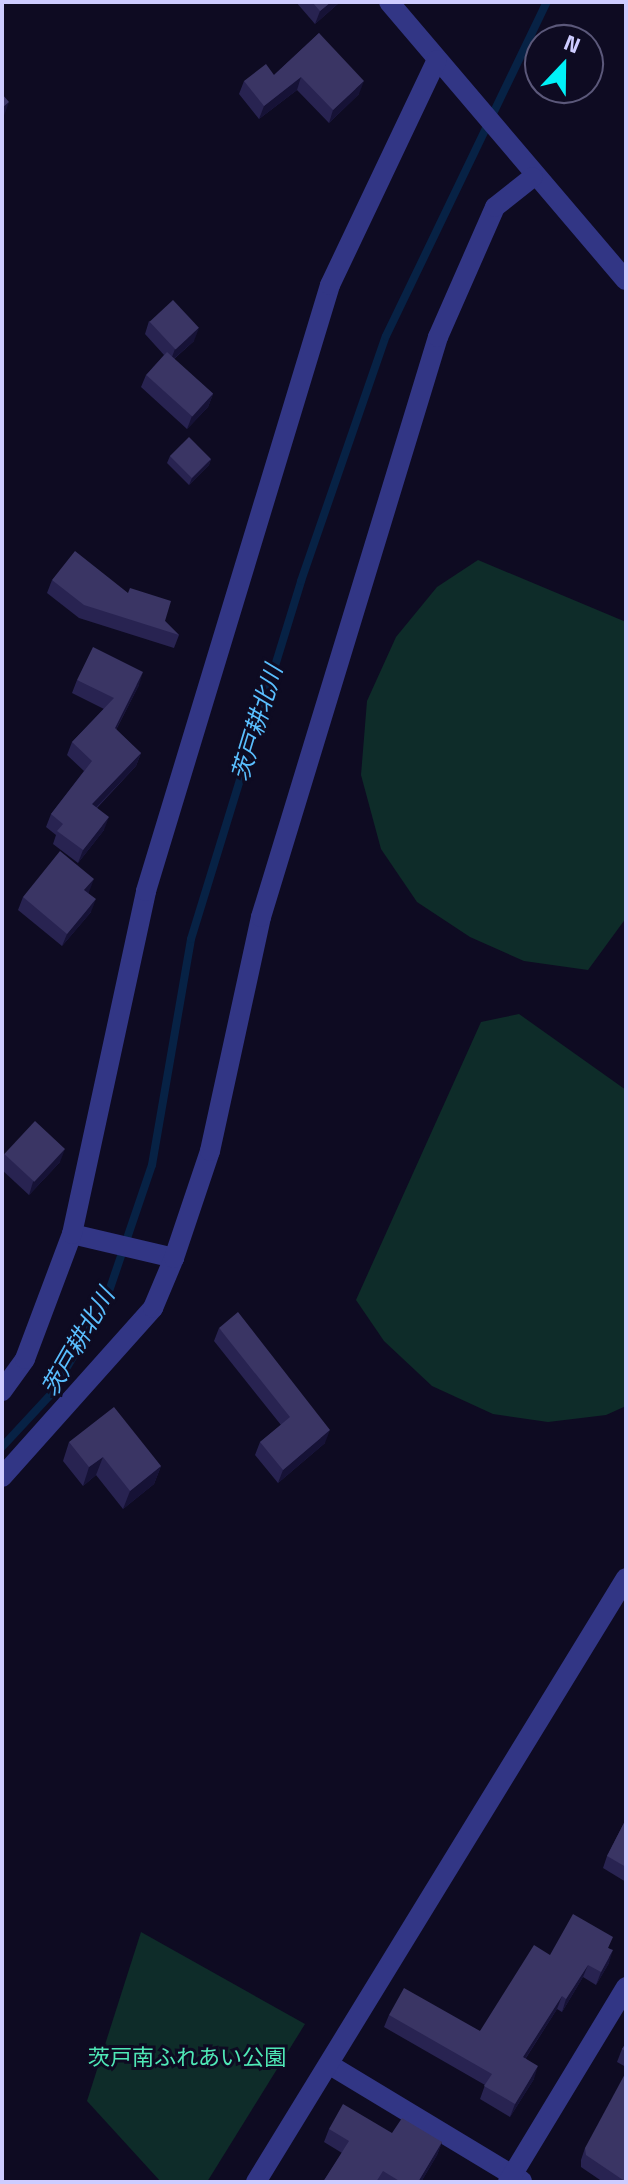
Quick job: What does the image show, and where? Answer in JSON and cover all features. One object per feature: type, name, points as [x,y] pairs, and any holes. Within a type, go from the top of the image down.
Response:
[{"type":"street","points":[[389,2],[533,177],[626,280]]},
{"type":"street","points":[[2,1391],[25,1359],[72,1234],[146,891],[330,285],[437,60]]},
{"type":"street","points":[[2,1477],[153,1308],[174,1258],[210,1151],[261,917],[438,337],[495,207],[533,177]]},
{"type":"street","points":[[72,1234],[174,1258]]},
{"type":"street","points":[[256,2182],[620,1601],[626,1578]]},
{"type":"street","points":[[330,2065],[514,2180],[626,1987]]},
{"type":"green space","points":[[478,560],[626,622],[626,918],[588,970],[524,961],[470,937],[417,902],[381,849],[361,775],[367,701],[396,637],[437,587]]},
{"type":"green space","points":[[519,1014],[626,1090],[626,1406],[606,1415],[548,1422],[493,1414],[432,1386],[384,1341],[356,1300],[481,1022]]},
{"type":"green space","name":"茨戸南ふれあい公園","points":[[141,1932],[305,2024],[207,2182],[161,2182],[87,2101]]},
{"type":"building","points":[[312,2],[331,2],[320,11]]},
{"type":"building","points":[[319,33],[364,81],[333,110],[301,77],[264,106],[244,81],[266,64],[274,75]]},
{"type":"building","points":[[2,94],[9,102],[2,108]]},
{"type":"building","points":[[173,300],[199,328],[176,350],[150,322]]},
{"type":"building","points":[[167,352],[213,393],[192,417],[146,375]]},
{"type":"building","points":[[189,437],[211,459],[192,478],[170,456]]},
{"type":"building","points":[[75,551],[128,593],[130,588],[171,601],[165,621],[179,635],[84,605],[52,580]]},
{"type":"building","points":[[93,647],[143,672],[115,728],[141,753],[92,804],[109,817],[83,850],[57,831],[63,824],[51,814],[92,761],[72,742],[114,698],[77,680]]},
{"type":"building","points":[[60,851],[94,879],[84,890],[96,899],[67,934],[23,897]]},
{"type":"building","points":[[35,1121],[65,1149],[34,1182],[4,1154]]},
{"type":"building","points":[[238,1312],[330,1430],[283,1470],[260,1442],[290,1417],[219,1328]]},
{"type":"building","points":[[114,1407],[161,1466],[130,1491],[103,1457],[89,1467],[69,1442]]},
{"type":"building","points":[[626,1819],[626,1867],[607,1856]]},
{"type":"building","points":[[573,1914],[613,1937],[608,1948],[613,1950],[601,1972],[588,1965],[566,1999],[562,1996],[523,2057],[538,2066],[515,2104],[484,2086],[492,2074],[389,2015],[404,1988],[480,2031],[534,1945],[550,1955]]},
{"type":"building","points":[[626,2072],[626,2182],[586,2155],[585,2148]]},
{"type":"building","points":[[343,2104],[392,2133],[402,2118],[442,2142],[418,2182],[401,2182],[383,2171],[376,2182],[323,2182],[349,2141],[329,2129]]},
{"type":"waterway","name":"茨戸耕北川","points":[[2,1447],[51,1394],[105,1303],[152,1165],[191,939],[301,581],[386,336],[547,2]]}]
